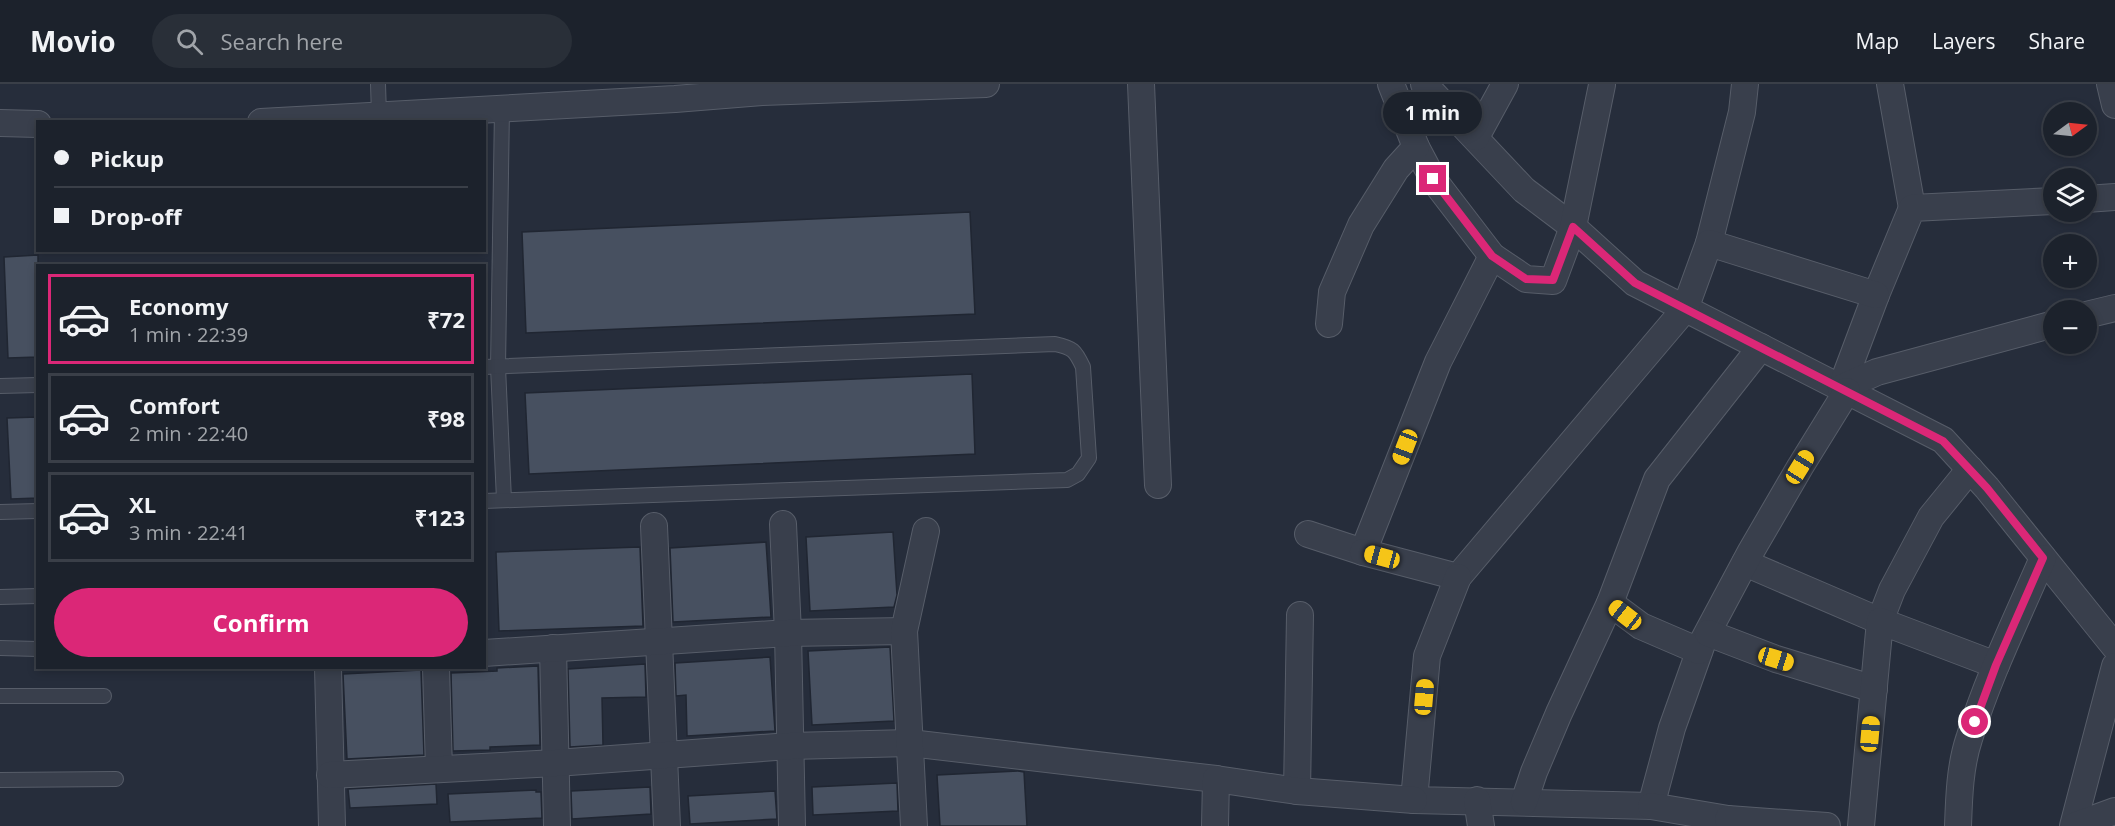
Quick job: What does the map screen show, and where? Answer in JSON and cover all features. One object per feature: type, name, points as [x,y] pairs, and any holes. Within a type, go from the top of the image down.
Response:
[{"type":"street","points":[[295,120],[663,100],[762,88],[986,84]]},
{"type":"street","points":[[1141,84],[1158,485]]},
{"type":"street","points":[[1391,84],[1416,147],[1433,179],[1492,256],[1526,279],[1553,280],[1573,227],[1602,85]]},
{"type":"street","points":[[1424,84],[1524,190],[1573,227],[1635,283],[1943,441],[1970,469],[2115,647]]},
{"type":"street","points":[[1476,137],[1505,84]]},
{"type":"street","points":[[1414,800],[1427,656],[1458,577],[1684,309],[1709,243],[1742,112],[1745,84]]},
{"type":"street","points":[[1651,806],[1672,728],[1703,642],[1745,563],[1844,390],[1876,295],[1912,208],[1890,84]]},
{"type":"street","points":[[2110,84],[2115,105]]},
{"type":"street","points":[[0,123],[36,124]]},
{"type":"street","points":[[1329,324],[1332,292],[1361,225],[1396,169],[1416,147]]},
{"type":"street","points":[[2097,198],[2115,197]]},
{"type":"street","points":[[1912,208],[2043,202]]},
{"type":"street","points":[[1709,243],[1876,295]]},
{"type":"street","points":[[1363,552],[1438,362],[1492,256]]},
{"type":"street","points":[[2097,312],[2115,308]]},
{"type":"street","points":[[1844,390],[1877,372],[2043,327]]},
{"type":"street","points":[[1524,802],[1559,713],[1610,603],[1657,479],[1761,347]]},
{"type":"street","points":[[1861,826],[1880,621],[1892,590],[1931,517],[1970,469]]},
{"type":"street","points":[[783,524],[792,826]]},
{"type":"street","points":[[654,526],[661,641],[667,826]]},
{"type":"street","points":[[914,826],[904,630],[926,531]]},
{"type":"street","points":[[1308,534],[1363,552],[1458,577]]},
{"type":"street","points":[[1958,826],[1959,794],[1968,741],[1996,665],[2043,558]]},
{"type":"street","points":[[1745,563],[1880,621],[1996,665]]},
{"type":"street","points":[[1610,603],[1641,626],[1776,659],[1874,689]]},
{"type":"street","points":[[1297,791],[1300,615]]},
{"type":"street","points":[[486,653],[788,633],[904,630]]},
{"type":"street","points":[[553,648],[557,826]]},
{"type":"street","points":[[2074,826],[2115,666]]},
{"type":"street","points":[[328,669],[332,826]]},
{"type":"street","points":[[436,669],[439,769]]},
{"type":"street","points":[[330,775],[556,763],[790,746],[910,743],[1216,779],[1297,791],[1414,800],[1651,806],[1727,822],[1827,826]]},
{"type":"street","points":[[1215,826],[1216,779]]},
{"type":"street","points":[[1477,800],[1481,826]]},
{"type":"street","points":[[2074,826],[2115,811]]},
{"type":"lane","points":[[378,84],[380,115]]},
{"type":"lane","points":[[502,108],[491,367],[504,500]]},
{"type":"lane","points":[[486,501],[1067,480],[1078,474],[1089,458],[1083,367],[1078,354],[1071,348],[1055,344],[491,367]]},
{"type":"lane","points":[[0,386],[36,385]]},
{"type":"lane","points":[[0,512],[36,511]]},
{"type":"lane","points":[[0,597],[36,596]]},
{"type":"lane","points":[[0,648],[36,649]]},
{"type":"lane","points":[[0,696],[104,696]]},
{"type":"lane","points":[[0,780],[116,779]]},
{"type":"building","points":[[970,212],[975,314],[526,333],[522,232]]},
{"type":"building","points":[[38,255],[38,264],[36,264],[36,357],[8,358],[4,257]]},
{"type":"building","points":[[972,374],[975,454],[529,474],[525,393]]},
{"type":"building","points":[[36,417],[36,498],[11,499],[7,418]]},
{"type":"building","points":[[893,532],[897,595],[894,607],[810,611],[806,537]]},
{"type":"building","points":[[766,542],[771,617],[673,622],[670,548]]},
{"type":"building","points":[[640,547],[643,626],[499,631],[496,552]]},
{"type":"building","points":[[890,647],[894,721],[812,725],[808,651]]},
{"type":"building","points":[[770,657],[775,731],[687,736],[686,695],[676,696],[675,663]]},
{"type":"building","points":[[645,664],[646,697],[602,698],[603,745],[570,747],[568,669]]},
{"type":"building","points":[[538,666],[540,745],[453,751],[451,673]]},
{"type":"building","points":[[421,670],[424,755],[347,759],[343,674]]},
{"type":"building","points":[[1024,772],[1027,826],[940,826],[937,775]]},
{"type":"building","points":[[897,783],[898,811],[813,815],[812,787]]},
{"type":"building","points":[[436,784],[437,804],[350,808],[348,789]]},
{"type":"building","points":[[650,787],[651,814],[572,819],[571,791]]},
{"type":"building","points":[[536,790],[536,792],[541,792],[542,818],[450,822],[448,794]]},
{"type":"building","points":[[775,791],[777,819],[690,824],[688,796]]},
{"type":"route","points":[[1433,179],[1492,256],[1526,279],[1553,280],[1573,227],[1635,283],[1943,441],[1987,488],[2043,558],[1996,665],[1975,722]]}]
